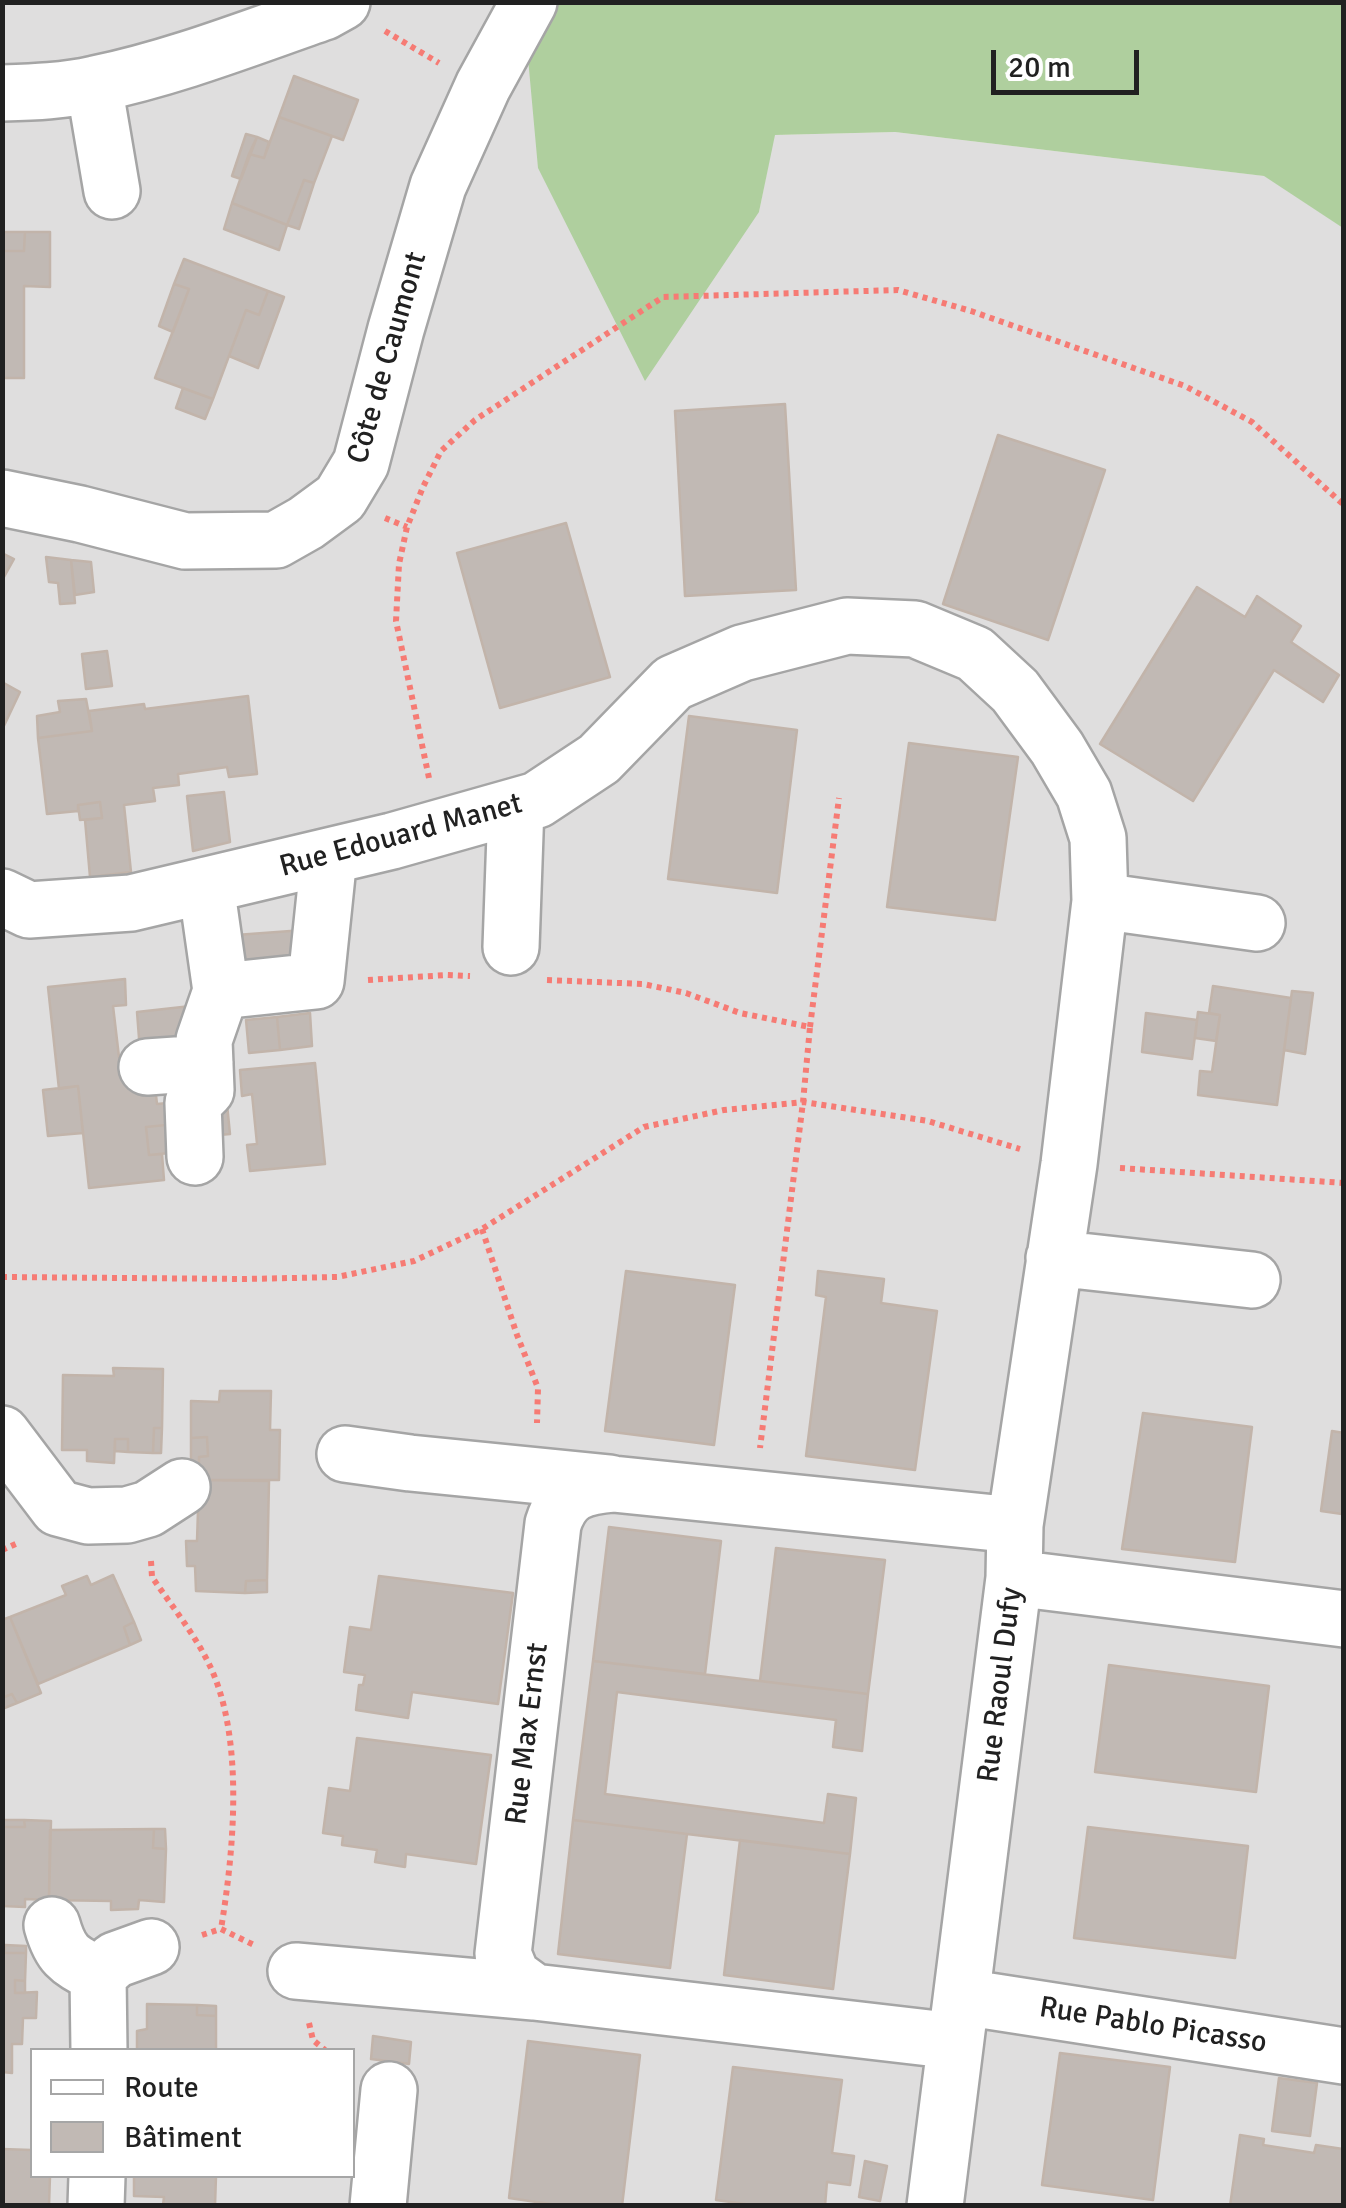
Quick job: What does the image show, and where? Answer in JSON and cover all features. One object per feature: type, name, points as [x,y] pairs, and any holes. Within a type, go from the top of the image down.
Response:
[{"type":"street","points":[[2,93],[94,85],[158,68],[324,12],[342,2]]},
{"type":"street","name":"Côte de Caumont","points":[[2,498],[185,541],[276,540],[340,498],[361,463],[438,186],[483,86],[529,2]]},
{"type":"street","points":[[94,85],[112,190]]},
{"type":"street","name":"Rue Edouard Manet","points":[[2,897],[29,910],[131,902],[329,856],[537,800],[599,759],[673,683],[742,653],[847,626],[916,629],[975,654],[1015,691],[1057,748],[1084,794],[1098,838],[1100,901],[1069,1164]]},
{"type":"street","points":[[510,968],[516,806]]},
{"type":"street","points":[[221,991],[316,981],[329,856]]},
{"type":"street","points":[[195,1157],[193,1103],[206,1090],[204,1040],[221,991],[206,885]]},
{"type":"street","points":[[1100,901],[1257,922]]},
{"type":"street","points":[[146,1067],[205,1062]]},
{"type":"street","name":"Rue Raoul Dufy","points":[[935,2206],[1015,1552],[1069,1164]]},
{"type":"street","points":[[1054,1258],[1252,1280]]},
{"type":"street","points":[[2,1434],[58,1508],[88,1516],[128,1514],[165,1498]]},
{"type":"street","points":[[344,1454],[612,1484]]},
{"type":"street","name":"Rue Max Ernst","points":[[534,1992],[512,1976],[502,1954],[553,1524],[558,1508],[571,1495],[588,1486],[612,1484],[754,1498],[1015,1552]]},
{"type":"street","points":[[1015,1552],[1344,1620]]},
{"type":"street","points":[[52,1925],[59,1948],[98,1975]]},
{"type":"street","points":[[99,2048],[98,1975],[115,1960],[151,1946]]},
{"type":"street","points":[[296,1970],[534,1992],[959,2019]]},
{"type":"street","name":"Rue Pablo Picasso","points":[[959,2019],[1344,2056]]},
{"type":"street","points":[[378,2206],[389,2090]]},
{"type":"street","points":[[96,2206],[97,2178]]},
{"type":"path","points":[[440,828],[396,622],[399,564],[407,527],[423,487],[441,451],[474,420],[664,297],[898,290],[971,311],[1185,386],[1252,422],[1344,504]]},
{"type":"path","points":[[754,1498],[839,798]]},
{"type":"path","points":[[316,981],[510,968],[643,984],[686,993],[740,1014],[810,1027]]},
{"type":"path","points":[[2,1276],[337,1277],[414,1261],[482,1230],[644,1127],[724,1110],[803,1102],[928,1121],[1069,1164],[1344,1183]]},
{"type":"path","points":[[482,1230],[538,1388],[531,1475]]},
{"type":"path","points":[[165,1498],[152,1578],[208,1662],[227,1714],[233,1796],[230,1878],[221,1929]]},
{"type":"path","points":[[151,1946],[221,1929],[296,1970]]},
{"type":"shaded area","points":[[3,3],[523,3],[759,212],[774,135],[895,132],[1265,176],[1344,228],[1343,2205],[3,2206]]},
{"type":"green space","points":[[523,3],[1343,3],[1343,228],[1264,176],[895,132],[775,135],[759,212],[645,381],[538,168]]},
{"type":"building","points":[[294,76],[358,100],[343,140],[279,117]]},
{"type":"building","points":[[279,117],[332,136],[314,183],[304,180],[287,225],[232,203],[249,154],[264,158]]},
{"type":"building","points":[[246,134],[257,137],[241,179],[232,176]]},
{"type":"building","points":[[257,137],[269,142],[264,158],[249,154]]},
{"type":"building","points":[[304,180],[314,183],[299,229],[287,225]]},
{"type":"building","points":[[232,203],[287,225],[279,250],[224,229]]},
{"type":"building","points":[[2,232],[25,232],[24,251],[2,251]]},
{"type":"building","points":[[25,232],[50,232],[50,287],[24,286],[24,378],[2,378],[2,251],[24,251]]},
{"type":"building","points":[[184,259],[268,291],[259,315],[246,310],[213,399],[155,378],[189,289],[174,284]]},
{"type":"building","points":[[174,284],[189,289],[173,332],[159,326]]},
{"type":"building","points":[[268,291],[284,297],[258,368],[229,356],[246,310],[259,315]]},
{"type":"building","points":[[183,388],[213,399],[205,419],[176,408]]},
{"type":"building","points":[[785,404],[796,590],[685,596],[675,411]]},
{"type":"building","points":[[998,435],[1105,470],[1048,640],[943,604]]},
{"type":"building","points":[[566,523],[610,677],[500,708],[457,553]]},
{"type":"building","points":[[2,553],[14,559],[4,577],[2,576]]},
{"type":"building","points":[[46,557],[71,560],[75,603],[60,604],[58,583],[49,582]]},
{"type":"building","points":[[71,560],[91,562],[94,592],[75,595]]},
{"type":"building","points":[[1197,587],[1245,617],[1257,596],[1301,626],[1291,642],[1339,675],[1323,702],[1274,670],[1193,801],[1100,744]]},
{"type":"building","points":[[107,651],[112,686],[86,689],[82,654]]},
{"type":"building","points":[[2,682],[20,692],[2,730]]},
{"type":"building","points":[[248,696],[257,774],[229,777],[227,767],[178,774],[179,785],[153,788],[155,801],[124,805],[131,872],[90,877],[85,820],[102,818],[100,802],[78,805],[78,811],[47,814],[38,738],[92,731],[89,711],[144,704],[145,709]]},
{"type":"building","points":[[86,699],[92,731],[38,738],[37,716],[60,712],[58,701]]},
{"type":"building","points":[[689,716],[797,730],[777,893],[668,879]]},
{"type":"building","points":[[909,743],[1018,757],[995,920],[887,907]]},
{"type":"building","points":[[224,792],[230,842],[193,851],[187,796]]},
{"type":"building","points":[[100,802],[102,818],[80,820],[78,805]]},
{"type":"building","points":[[304,930],[306,968],[238,973],[236,935]]},
{"type":"building","points":[[125,979],[126,1005],[113,1006],[119,1057],[132,1055],[154,1078],[157,1104],[168,1103],[168,1140],[166,1125],[146,1127],[149,1155],[162,1154],[164,1180],[89,1188],[78,1086],[59,1089],[48,987]]},
{"type":"building","points":[[1213,986],[1291,998],[1277,1105],[1198,1095],[1200,1071],[1212,1072],[1220,1015],[1209,1013]]},
{"type":"building","points":[[1292,991],[1313,993],[1305,1054],[1284,1050]]},
{"type":"building","points":[[191,1006],[188,1046],[140,1051],[137,1012]]},
{"type":"building","points":[[1198,1012],[1220,1015],[1216,1041],[1195,1038]]},
{"type":"building","points":[[310,1013],[312,1046],[280,1050],[277,1017]]},
{"type":"building","points":[[1146,1013],[1197,1020],[1192,1059],[1142,1052]]},
{"type":"building","points":[[277,1017],[280,1050],[249,1053],[246,1020]]},
{"type":"building","points":[[315,1063],[325,1164],[250,1171],[247,1145],[257,1144],[252,1094],[242,1096],[240,1070]]},
{"type":"building","points":[[78,1086],[83,1133],[48,1136],[43,1090]]},
{"type":"building","points":[[227,1104],[230,1134],[209,1136],[206,1106]]},
{"type":"building","points":[[166,1125],[170,1153],[149,1155],[146,1127]]},
{"type":"building","points":[[626,1271],[735,1285],[714,1445],[605,1431]]},
{"type":"building","points":[[818,1271],[884,1279],[881,1303],[937,1311],[915,1470],[806,1456],[826,1297],[816,1295]]},
{"type":"building","points":[[113,1368],[163,1369],[162,1428],[154,1428],[153,1453],[128,1452],[128,1439],[115,1439],[114,1463],[87,1461],[87,1450],[62,1450],[63,1375],[114,1376]]},
{"type":"building","points":[[220,1391],[271,1391],[270,1430],[280,1430],[279,1480],[199,1480],[199,1457],[208,1456],[207,1437],[191,1438],[191,1401],[219,1402]]},
{"type":"building","points":[[1143,1413],[1252,1427],[1235,1562],[1122,1549]]},
{"type":"building","points":[[154,1428],[162,1428],[161,1453],[153,1453]]},
{"type":"building","points":[[1332,1431],[1344,1433],[1342,1514],[1321,1511]]},
{"type":"building","points":[[207,1437],[208,1456],[199,1457],[199,1480],[191,1480],[191,1438]]},
{"type":"building","points":[[115,1439],[128,1439],[128,1452],[115,1451]]},
{"type":"building","points":[[199,1480],[269,1481],[267,1580],[246,1581],[245,1593],[196,1591],[195,1566],[187,1566],[186,1541],[197,1541]]},
{"type":"building","points":[[609,1527],[721,1541],[705,1674],[593,1661]]},
{"type":"building","points":[[776,1548],[885,1560],[868,1694],[760,1681]]},
{"type":"building","points":[[113,1575],[134,1622],[124,1627],[130,1645],[38,1684],[10,1617],[66,1595],[62,1586],[87,1576],[91,1585]]},
{"type":"building","points":[[379,1576],[513,1593],[498,1704],[412,1692],[408,1718],[356,1710],[359,1685],[363,1685],[365,1675],[344,1672],[350,1627],[371,1630]]},
{"type":"building","points":[[267,1580],[267,1592],[245,1593],[246,1581]]},
{"type":"building","points":[[10,1617],[41,1693],[17,1703],[12,1694],[2,1698],[2,1620]]},
{"type":"building","points":[[134,1622],[141,1640],[130,1645],[124,1627]]},
{"type":"building","points":[[593,1661],[868,1694],[862,1751],[833,1747],[836,1720],[617,1692],[605,1794],[824,1823],[828,1794],[856,1798],[850,1854],[573,1820]]},
{"type":"building","points":[[1109,1665],[1269,1686],[1256,1792],[1095,1772]]},
{"type":"building","points":[[12,1694],[17,1703],[2,1709],[2,1698]]},
{"type":"building","points":[[357,1738],[491,1755],[476,1864],[406,1854],[405,1867],[375,1862],[377,1850],[342,1845],[343,1836],[323,1833],[329,1788],[350,1791]]},
{"type":"building","points":[[2,1820],[24,1820],[25,1827],[2,1827]]},
{"type":"building","points":[[24,1820],[51,1821],[49,1900],[25,1899],[25,1907],[2,1906],[2,1827],[25,1827]]},
{"type":"building","points":[[573,1820],[687,1834],[670,1968],[558,1954]]},
{"type":"building","points":[[1088,1827],[1248,1846],[1235,1958],[1074,1938]]},
{"type":"building","points":[[154,1829],[165,1829],[166,1849],[153,1848]]},
{"type":"building","points":[[154,1829],[153,1848],[166,1849],[164,1902],[139,1900],[138,1909],[111,1910],[111,1901],[49,1900],[50,1830]]},
{"type":"building","points":[[740,1840],[850,1854],[833,1989],[724,1975]]},
{"type":"building","points":[[2,1945],[4,1953],[26,1953],[25,1981],[15,1980],[15,1993],[37,1992],[36,2018],[23,2018],[22,2044],[12,2044],[12,2073],[2,2072]]},
{"type":"building","points":[[5,1945],[26,1946],[26,1953],[4,1953]]},
{"type":"building","points":[[15,1980],[25,1981],[25,1993],[15,1993]]},
{"type":"building","points":[[147,2004],[197,2005],[197,2015],[216,2016],[216,2048],[137,2048],[137,2031],[147,2029]]},
{"type":"building","points":[[197,2005],[216,2006],[216,2016],[197,2015]]},
{"type":"building","points":[[373,2036],[411,2042],[409,2064],[371,2059]]},
{"type":"building","points":[[528,2041],[640,2055],[622,2206],[564,2206],[509,2198]]},
{"type":"building","points":[[1060,2053],[1170,2067],[1153,2200],[1042,2185]]},
{"type":"building","points":[[733,2067],[842,2080],[832,2153],[854,2156],[850,2185],[827,2182],[825,2206],[759,2206],[716,2200]]},
{"type":"building","points":[[1279,2078],[1317,2083],[1310,2136],[1272,2131]]},
{"type":"building","points":[[1240,2135],[1264,2139],[1263,2145],[1314,2153],[1316,2145],[1343,2149],[1344,2206],[1230,2206]]},
{"type":"building","points":[[2,2149],[30,2150],[30,2178],[50,2178],[49,2206],[2,2206]]},
{"type":"building","points":[[865,2161],[887,2166],[880,2201],[859,2197]]},
{"type":"building","points":[[134,2178],[216,2178],[215,2206],[163,2205],[164,2197],[134,2196]]}]
